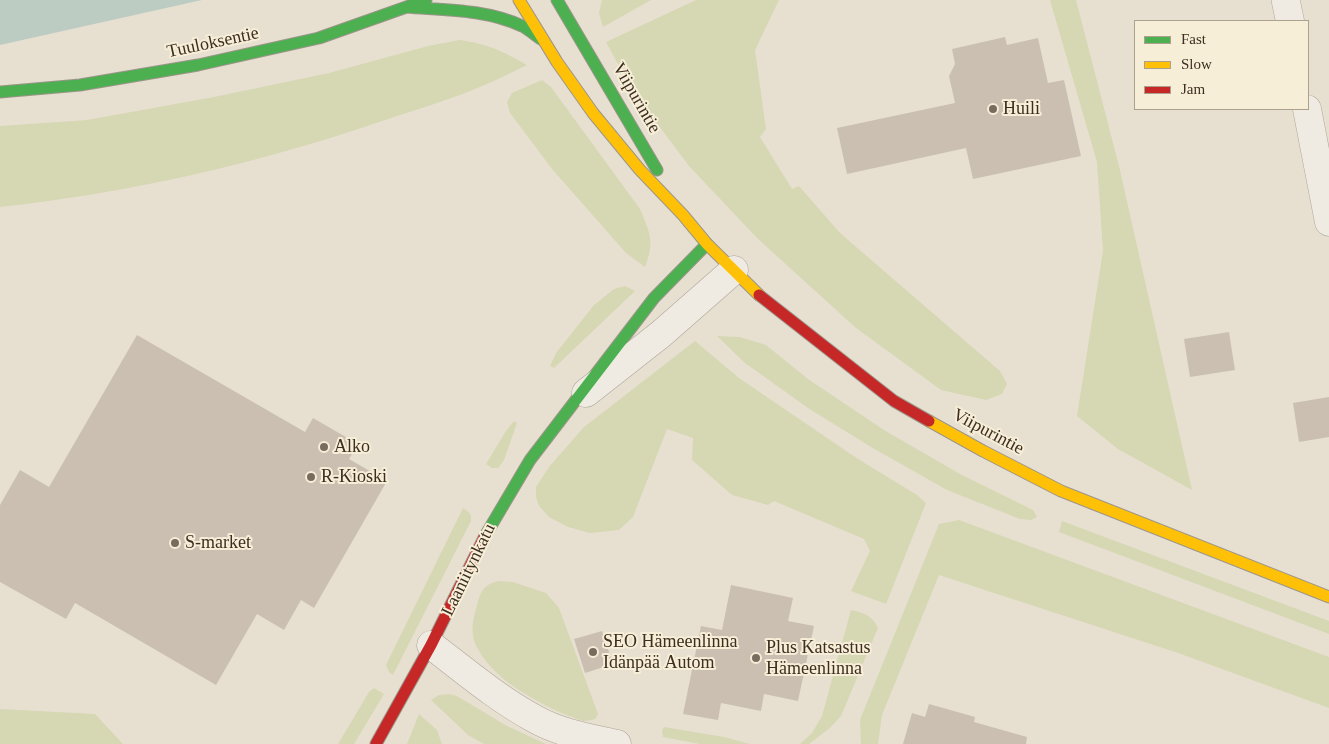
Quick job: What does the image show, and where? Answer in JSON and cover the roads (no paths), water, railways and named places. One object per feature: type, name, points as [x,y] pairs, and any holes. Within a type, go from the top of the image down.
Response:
[{"type":"main road","name":"Tuuloksentie","points":[[0,92],[80,85],[198,65],[320,38],[426,0]]},
{"type":"main road","name":"Viipurintie","points":[[519,0],[557,62],[593,113],[640,170],[683,215],[707,244],[764,300],[894,401],[983,451],[1061,490],[1329,596]]},
{"type":"main road","name":"Viipurintie","points":[[557,0],[683,215]]},
{"type":"main road","name":"Viipurintie","points":[[406,7],[478,12],[523,27],[544,42]]},
{"type":"main road","name":"Laaniitynkatu","points":[[376,744],[432,645],[501,507],[530,460],[654,298],[707,244]]},
{"type":"street","points":[[1307,110],[1329,222]]},
{"type":"street","name":"Laaniitynkatu","points":[[573,403],[662,334],[734,270]]},
{"type":"street","points":[[432,645],[487,688],[536,720],[576,735],[617,744]]},
{"type":"place","name":"Huili","points":[[993,109]]},
{"type":"place","name":"Alko","points":[[324,447]]},
{"type":"place","name":"R-Kioski","points":[[311,477]]},
{"type":"place","name":"S-market","points":[[175,543]]},
{"type":"place","name":"SEO Hämeenlinna Idänpää Autom","points":[[593,652]]},
{"type":"place","name":"Plus Katsastus Hämeenlinna","points":[[756,658]]}]
